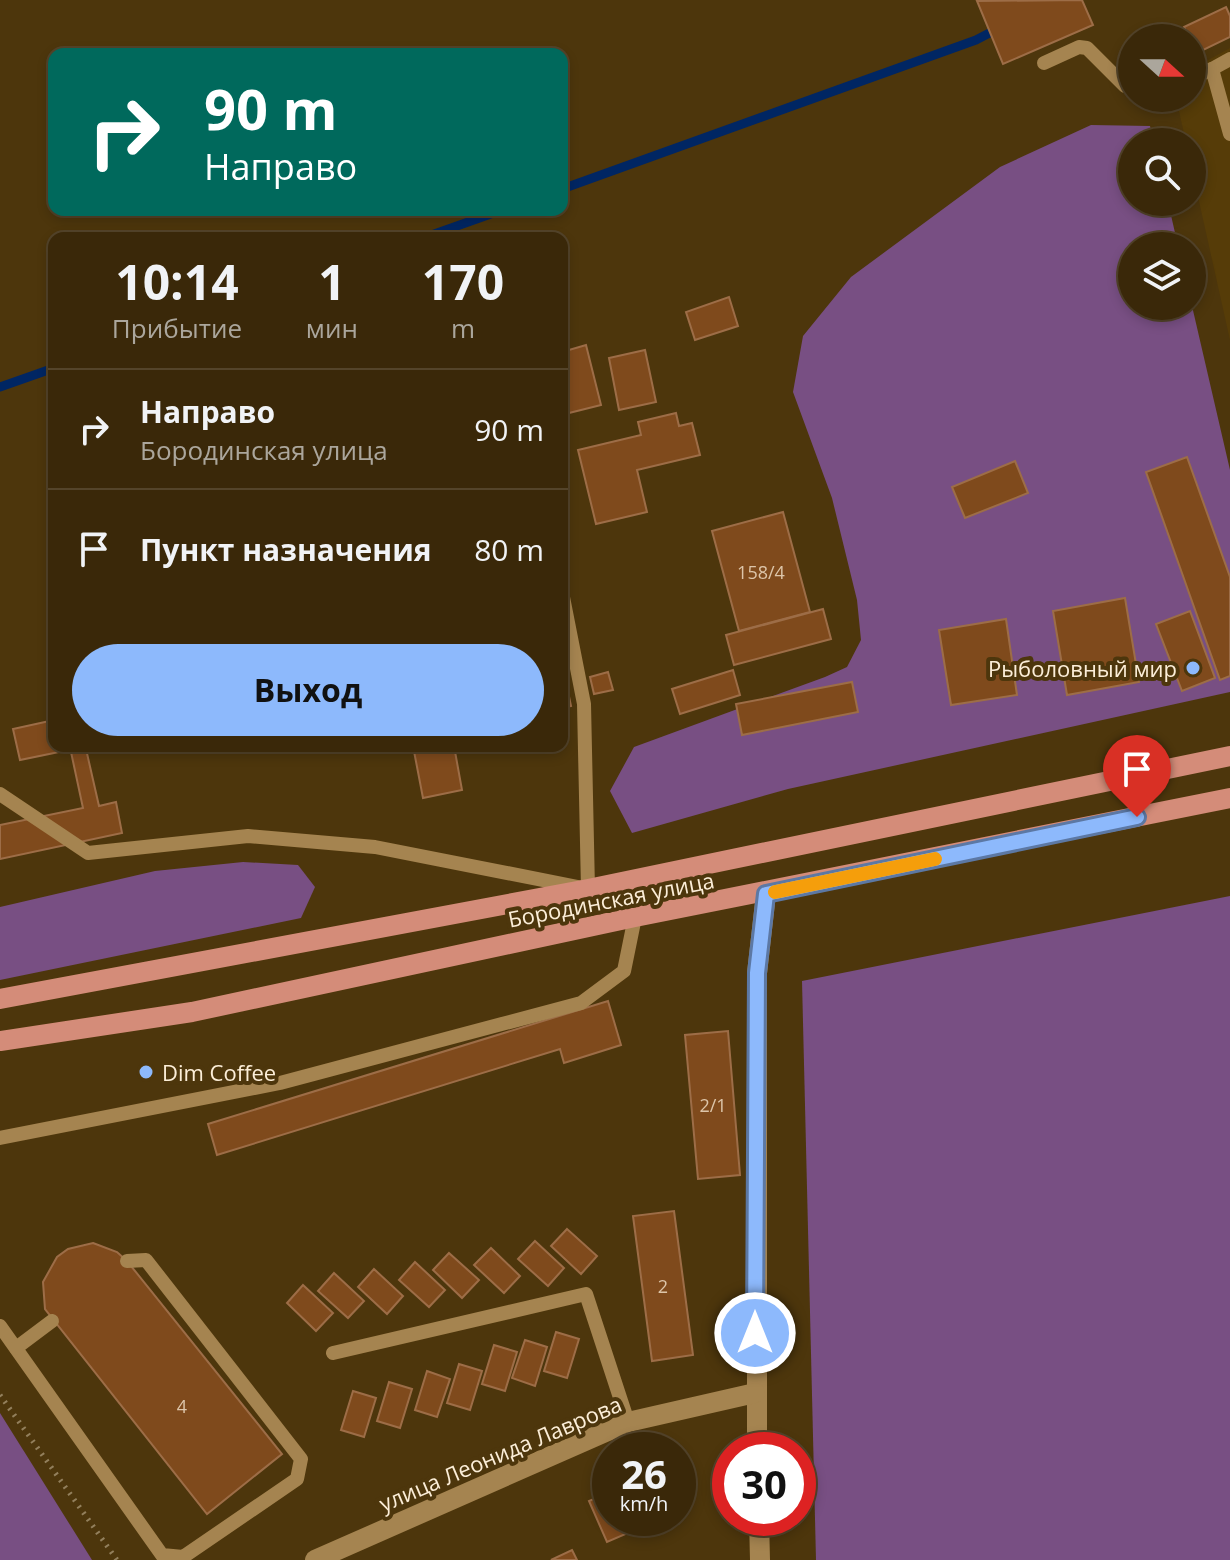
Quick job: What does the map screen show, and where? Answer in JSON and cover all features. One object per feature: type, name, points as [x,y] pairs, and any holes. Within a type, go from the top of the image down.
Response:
[{"type":"main road","name":"Бородинская улица","points":[[0,999],[588,889],[1230,756]]},
{"type":"main road","name":"Бородинская улица","points":[[0,1041],[192,1012],[635,917],[766,894],[1230,798]]},
{"type":"street","points":[[756,1432],[757,973],[766,894]]},
{"type":"street","name":"улица Леонида Лаврова","points":[[315,1560],[628,1422],[755,1393]]},
{"type":"street","points":[[759,1536],[760,1560]]},
{"type":"lane","points":[[1044,63],[1079,47],[1087,48],[1118,79]]},
{"type":"lane","points":[[1206,72],[1230,59]]},
{"type":"lane","points":[[1212,69],[1230,134]]},
{"type":"lane","points":[[0,794],[88,853],[248,836],[375,847],[588,889],[584,704],[568,623]]},
{"type":"lane","points":[[0,1138],[280,1083],[581,1003],[624,971],[635,917]]},
{"type":"lane","points":[[0,1326],[162,1555],[183,1557],[297,1479],[301,1459],[146,1260],[127,1261]]},
{"type":"lane","points":[[333,1353],[586,1294],[628,1422]]},
{"type":"lane","points":[[16,1348],[52,1321]]},
{"type":"path","points":[[0,1395],[117,1560]]},
{"type":"shaded area","points":[[1230,48],[1230,340],[1202,216],[1206,216],[1206,128],[1183,128],[1179,112],[1206,112],[1206,61]]},
{"type":"shaded area","points":[[1091,125],[1150,126],[1118,128],[1118,216],[1171,216],[1175,232],[1118,232],[1118,320],[1195,320],[1230,470],[1230,692],[788,789],[632,833],[610,791],[634,747],[847,667],[861,640],[857,600],[832,498],[793,392],[803,336],[851,277],[1000,167]]},
{"type":"shaded area","points":[[243,862],[298,865],[315,887],[301,918],[0,980],[0,907],[155,871]]},
{"type":"shaded area","points":[[1230,896],[1230,1560],[816,1560],[816,1432],[813,1432],[802,981]]},
{"type":"shaded area","points":[[0,1413],[92,1560],[0,1560]]},
{"type":"building","points":[[1082,0],[1093,25],[1003,64],[977,1]]},
{"type":"building","points":[[1226,7],[1230,16],[1230,37],[1206,49],[1206,24],[1190,24]]},
{"type":"building","points":[[729,297],[738,326],[695,340],[686,312]]},
{"type":"building","points":[[586,345],[601,405],[569,413],[568,350]]},
{"type":"building","points":[[645,350],[656,402],[619,410],[609,358]]},
{"type":"building","points":[[676,413],[679,426],[692,423],[700,455],[637,470],[647,512],[596,524],[578,450],[641,435],[638,422]]},
{"type":"building","points":[[1187,457],[1230,577],[1230,676],[1220,680],[1146,472]]},
{"type":"building","points":[[1015,461],[1028,493],[965,518],[952,487]]},
{"type":"building","points":[[783,512],[810,612],[739,631],[712,531]]},
{"type":"building","points":[[1125,598],[1139,682],[1067,695],[1053,611]]},
{"type":"building","points":[[823,609],[831,639],[734,665],[726,635]]},
{"type":"building","points":[[1190,611],[1215,678],[1182,691],[1156,624]]},
{"type":"building","points":[[1006,619],[1017,695],[951,705],[939,630]]},
{"type":"building","points":[[733,670],[740,695],[680,714],[672,689]]},
{"type":"building","points":[[608,672],[613,690],[594,694],[590,677]]},
{"type":"building","points":[[852,682],[858,712],[742,735],[736,704]]},
{"type":"building","points":[[48,721],[48,752],[59,752],[20,760],[13,729]]},
{"type":"building","points":[[71,752],[87,752],[99,806],[116,802],[122,833],[0,859],[0,825],[83,808]]},
{"type":"building","points":[[414,752],[455,752],[462,790],[423,798]]},
{"type":"building","points":[[608,1001],[621,1045],[564,1063],[560,1049],[217,1155],[208,1124]]},
{"type":"building","points":[[728,1031],[740,1175],[698,1179],[685,1035]]},
{"type":"building","points":[[674,1211],[693,1355],[652,1361],[633,1216]]},
{"type":"building","points":[[567,1229],[597,1256],[581,1274],[551,1246]]},
{"type":"building","points":[[535,1241],[564,1268],[548,1286],[518,1259]]},
{"type":"building","points":[[93,1243],[117,1252],[127,1261],[282,1454],[207,1514],[45,1309],[43,1282],[57,1257],[68,1249]]},
{"type":"building","points":[[491,1248],[520,1276],[504,1293],[474,1265]]},
{"type":"building","points":[[449,1253],[479,1280],[462,1298],[433,1270]]},
{"type":"building","points":[[415,1262],[445,1290],[429,1307],[399,1280]]},
{"type":"building","points":[[374,1269],[403,1296],[387,1314],[358,1287]]},
{"type":"building","points":[[334,1273],[364,1301],[348,1318],[318,1291]]},
{"type":"building","points":[[303,1285],[333,1313],[316,1331],[287,1303]]},
{"type":"building","points":[[556,1332],[579,1339],[567,1378],[544,1371]]},
{"type":"building","points":[[525,1340],[547,1347],[535,1386],[512,1378]]},
{"type":"building","points":[[494,1345],[517,1352],[505,1391],[482,1384]]},
{"type":"building","points":[[459,1364],[482,1371],[470,1410],[447,1403]]},
{"type":"building","points":[[427,1371],[450,1379],[437,1417],[415,1410]]},
{"type":"building","points":[[389,1382],[412,1389],[400,1428],[377,1421]]},
{"type":"building","points":[[353,1391],[376,1398],[364,1437],[341,1430]]},
{"type":"building","points":[[604,1536],[621,1536],[607,1542]]},
{"type":"building","points":[[572,1550],[577,1560],[551,1560]]},
{"type":"waterway","points":[[568,187],[976,40],[999,28]]},
{"type":"waterway","points":[[440,232],[485,216]]},
{"type":"waterway","points":[[0,387],[48,370]]},
{"type":"slow traffic","points":[[775,892],[935,859]]},
{"type":"place","name":"Рыболовный мир","points":[[1193,668]]},
{"type":"place","name":"Dim Coffee","points":[[146,1072]]},
{"type":"route","points":[[755,1333],[757,973],[766,894],[1137,817]]}]
